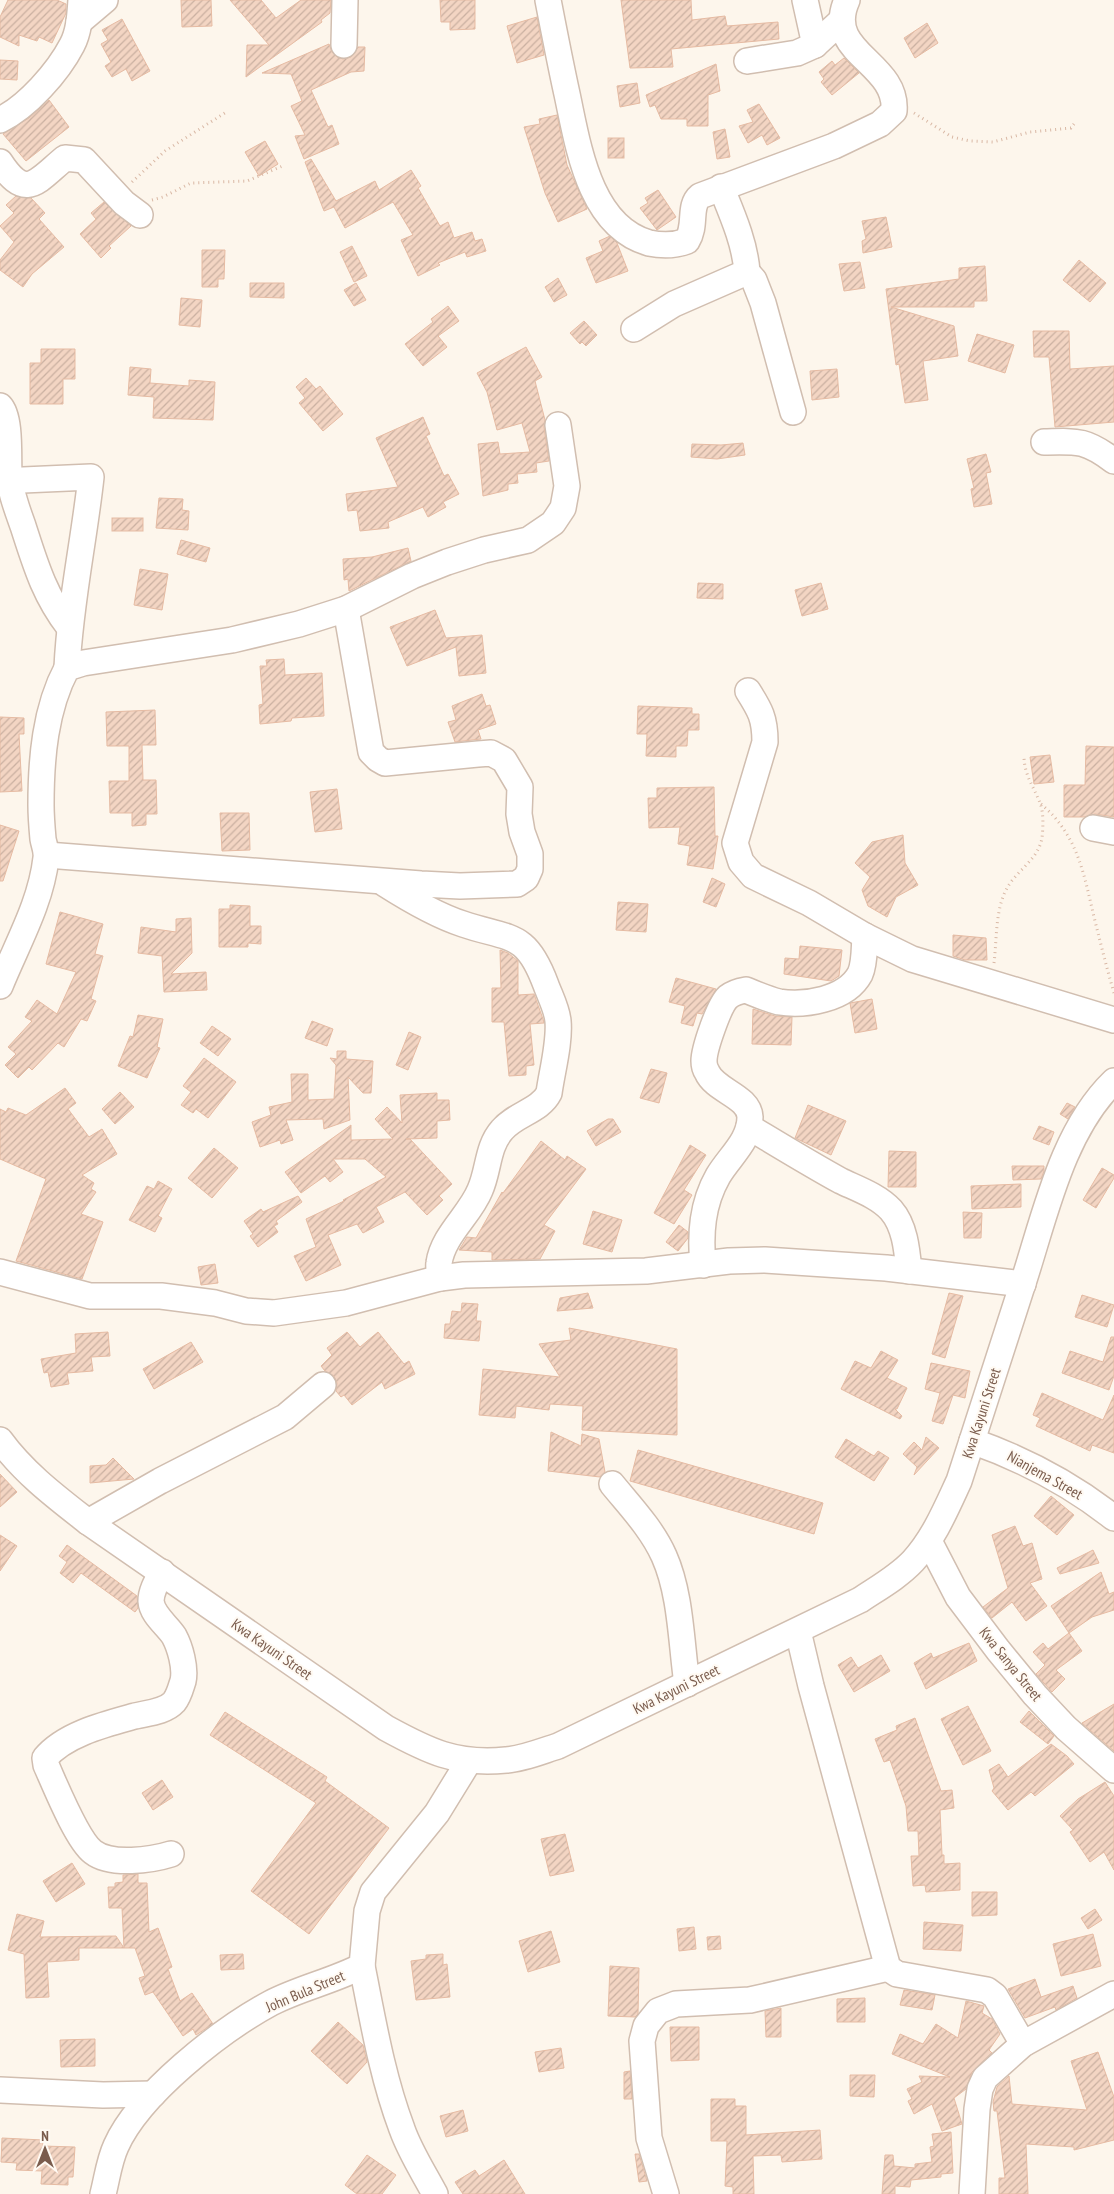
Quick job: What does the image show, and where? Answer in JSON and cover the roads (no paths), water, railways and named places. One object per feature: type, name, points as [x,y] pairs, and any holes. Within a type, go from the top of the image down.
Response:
[{"type":"street","points":[[0,120],[10,115],[50,77],[73,44],[80,11],[105,0]]},
{"type":"street","points":[[344,0],[344,45]]},
{"type":"street","points":[[548,0],[576,140],[585,168],[599,200],[616,224],[639,240],[661,246],[677,245],[686,241],[691,234],[695,200],[700,196],[834,146],[880,124],[894,111],[895,100],[889,84],[849,41],[842,30],[844,11]]},
{"type":"street","points":[[805,0],[815,45]]},
{"type":"street","points":[[747,61],[797,53],[815,45],[844,11]]},
{"type":"street","points":[[0,162],[16,183],[26,186],[38,181],[65,158],[84,160],[127,205]]},
{"type":"street","points":[[721,187],[732,212],[747,272],[754,280],[763,303],[794,412]]},
{"type":"street","points":[[634,329],[674,304],[747,272]]},
{"type":"street","points":[[0,406],[4,410],[7,422],[5,481],[39,576],[54,608],[69,627]]},
{"type":"street","points":[[67,668],[83,663],[232,640],[299,624],[346,608],[412,576],[447,562],[484,550],[528,540],[553,522],[563,508],[567,486],[558,424]]},
{"type":"street","points":[[1044,442],[1085,443],[1096,447],[1114,462]]},
{"type":"street","points":[[0,986],[37,899],[47,855],[43,841],[41,804],[47,728],[52,701],[67,668],[69,627],[83,549],[91,477],[5,481]]},
{"type":"street","points":[[47,855],[460,886],[517,884],[526,878],[530,869],[530,854],[522,832],[519,814],[520,788],[504,760],[491,753],[385,763],[372,752],[346,608]]},
{"type":"street","points":[[748,691],[765,724],[765,742],[737,834],[736,850],[741,862],[753,876],[809,903],[865,936],[912,959],[1114,1020]]},
{"type":"street","points":[[382,881],[424,906],[463,924],[499,934],[523,944],[534,957],[541,972],[558,1020],[549,1093],[544,1102],[515,1117],[502,1130],[493,1143],[480,1191],[444,1249],[439,1263],[440,1278]]},
{"type":"street","points":[[703,1265],[700,1241],[709,1193],[719,1174],[746,1136],[750,1115],[742,1100],[732,1096],[707,1073],[704,1061],[715,1024],[724,1003],[728,997],[746,990],[777,1001],[794,1004],[820,1000],[837,994],[850,986],[859,975],[864,960],[865,936]]},
{"type":"street","name":"Kwa Kayuni Street","points":[[0,1440],[8,1451],[42,1486],[88,1522],[386,1728],[430,1751],[469,1761],[508,1760],[558,1746],[860,1600],[897,1575],[912,1562],[938,1526],[959,1481],[1062,1165],[1087,1115],[1101,1094],[1114,1081]]},
{"type":"street","points":[[749,1127],[874,1198],[890,1210],[898,1221],[904,1236],[909,1271]]},
{"type":"street","points":[[0,1272],[90,1296],[161,1296],[216,1303],[246,1311],[274,1313],[346,1303],[440,1278],[534,1272],[646,1271],[765,1260],[909,1271],[1023,1284]]},
{"type":"street","points":[[88,1522],[160,1481],[286,1417],[323,1386]]},
{"type":"street","name":"Nianjema Street","points":[[972,1441],[1004,1452],[1039,1469],[1100,1507],[1114,1518]]},
{"type":"street","points":[[612,1484],[645,1526],[663,1555],[672,1581],[678,1610],[687,1684]]},
{"type":"street","name":"Kwa Sanya Street","points":[[929,1541],[958,1597],[998,1650],[1066,1728],[1114,1770]]},
{"type":"street","points":[[162,1572],[151,1599],[152,1606],[174,1637],[182,1664],[184,1677],[181,1690],[174,1702],[164,1709],[125,1718],[69,1738],[53,1749],[46,1758],[46,1765],[69,1815],[94,1853],[112,1859],[134,1861],[155,1860],[171,1854]]},
{"type":"street","points":[[798,1631],[811,1686],[888,1968],[897,1974],[987,1990],[995,1996],[1023,2044]]},
{"type":"street","name":"John Bula Street","points":[[103,2194],[115,2147],[131,2120],[153,2094],[217,2037],[271,2003],[341,1977],[362,1966],[367,1911],[373,1892],[437,1813],[469,1761]]},
{"type":"street","points":[[362,1966],[375,2035],[392,2100],[402,2131],[435,2194]]},
{"type":"street","points":[[666,2194],[649,2138],[642,2042],[646,2026],[658,2011],[676,2004],[750,2000],[888,1968]]},
{"type":"street","points":[[972,2194],[976,2109],[980,2089],[985,2078],[1023,2044],[1114,1994]]},
{"type":"street","points":[[0,2090],[103,2095],[153,2094]]}]
